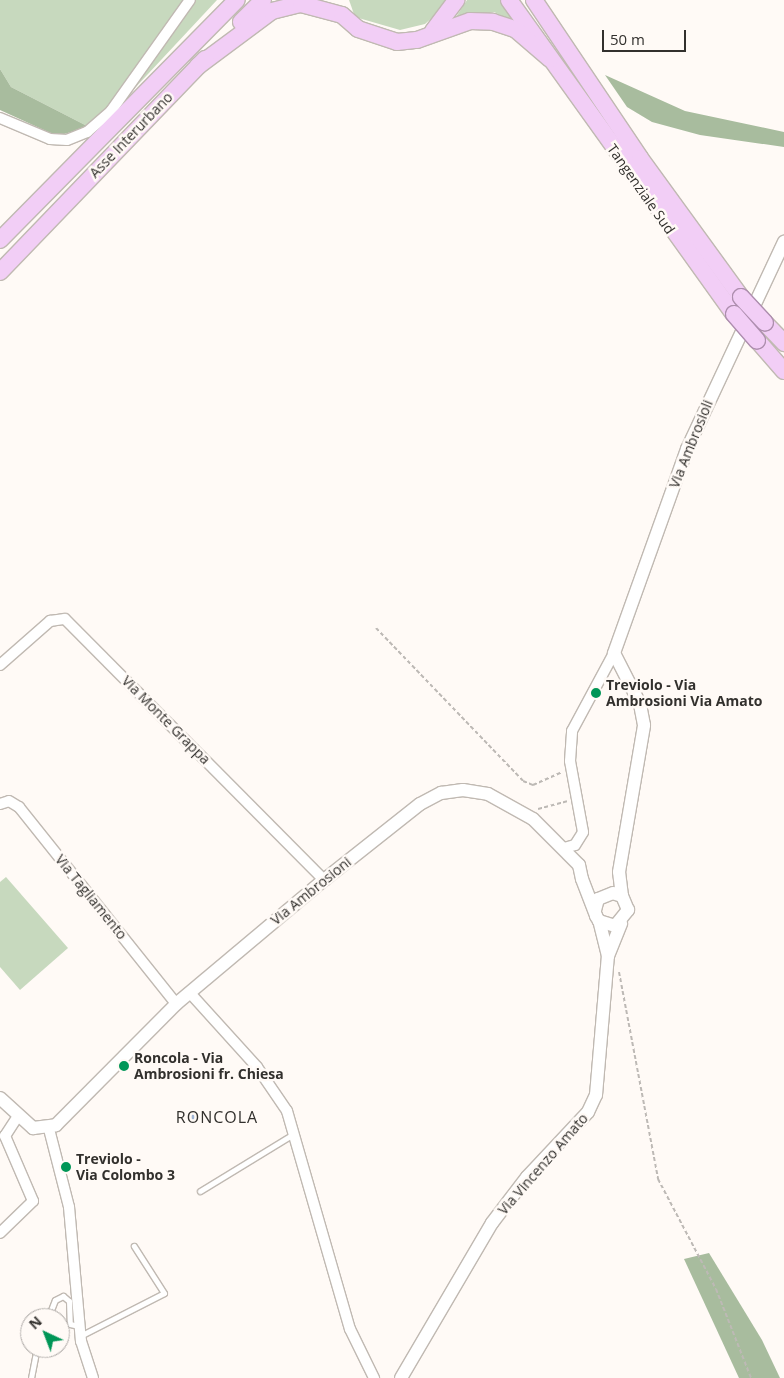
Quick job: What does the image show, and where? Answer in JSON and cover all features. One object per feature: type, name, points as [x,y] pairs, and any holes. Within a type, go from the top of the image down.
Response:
[{"type":"highway","points":[[186,53],[228,0]]},
{"type":"highway","name":"Asse Interurbano","points":[[0,240],[237,0]]},
{"type":"highway","name":"Asse Interurbano","points":[[0,272],[263,0]]},
{"type":"highway","points":[[433,31],[456,0]]},
{"type":"highway","name":"Tangenziale Sud","points":[[509,0],[734,314],[784,371]]},
{"type":"highway","name":"Tangenziale Sud","points":[[534,0],[640,158],[741,297],[784,343]]},
{"type":"highway","points":[[543,0],[560,37]]},
{"type":"highway","points":[[198,66],[282,6],[311,5],[340,8],[358,29],[397,42],[417,40],[433,31],[470,20],[493,22],[516,29],[550,59]]},
{"type":"street","points":[[0,118],[50,139],[67,140],[87,132],[111,112],[190,0]]},
{"type":"street","name":"Via Ambrosioli","points":[[614,653],[687,449],[784,242]]},
{"type":"street","name":"Via Monte Grappa","points":[[0,665],[50,621],[65,619],[324,880]]},
{"type":"street","points":[[564,848],[577,844],[583,832],[572,770],[572,731],[614,653]]},
{"type":"street","points":[[614,653],[640,704],[644,725],[619,872],[622,896],[628,910],[620,923],[610,926],[597,915],[605,894],[619,872]]},
{"type":"street","name":"Via Ambrosioni","points":[[49,1129],[82,1102],[176,1004],[324,880],[420,804],[454,790],[482,792],[508,803],[564,848],[579,866],[597,915]]},
{"type":"street","name":"Via Tagliamento","points":[[0,804],[9,801],[19,807],[176,1004]]},
{"type":"street","points":[[587,890],[622,896]]},
{"type":"street","name":"Via Vincenzo Amato","points":[[597,915],[608,956]]},
{"type":"street","name":"Via Vincenzo Amato","points":[[401,1378],[492,1223],[527,1177],[588,1112],[596,1095],[608,956],[620,923]]},
{"type":"street","points":[[190,993],[271,1084],[296,1133],[350,1329],[374,1378]]},
{"type":"street","points":[[0,1098],[33,1128],[49,1129],[67,1198],[79,1331],[93,1378]]},
{"type":"street","points":[[0,1233],[33,1201],[6,1136],[18,1116]]},
{"type":"lane","points":[[200,1191],[296,1133]]},
{"type":"lane","points":[[70,1324],[79,1331],[164,1293],[134,1246]]},
{"type":"lane","points":[[52,1308],[55,1300],[63,1296],[69,1301],[69,1308]]},
{"type":"lane","points":[[31,1378],[35,1358]]},
{"type":"path","points":[[376,628],[523,781],[534,785],[572,770]]},
{"type":"path","points":[[618,967],[658,1179],[716,1289],[751,1378]]},
{"type":"green space","points":[[0,0],[188,0],[115,100],[89,127],[11,87],[0,69]]},
{"type":"green space","points":[[194,0],[217,0],[120,104]]},
{"type":"green space","points":[[349,0],[452,0],[425,24],[400,30],[355,17]]},
{"type":"green space","points":[[467,0],[501,0],[517,23],[494,12],[454,20]]},
{"type":"green space","points":[[0,69],[11,87],[89,127],[57,136],[0,110]]},
{"type":"green space","points":[[605,75],[685,111],[784,132],[784,147],[700,135],[652,122],[627,107]]},
{"type":"green space","points":[[6,877],[68,948],[20,990],[0,967],[0,882]]},
{"type":"green space","points":[[709,1253],[762,1340],[780,1378],[739,1378],[684,1259]]},
{"type":"water","points":[[192,1112],[196,1112],[200,1118],[196,1124],[192,1124],[188,1120],[188,1116]]},
{"type":"place","name":"Treviolo - Via Ambrosioni Via Amato","points":[[596,693]]},
{"type":"place","name":"Roncola - Via Ambrosioni fr. Chiesa","points":[[124,1066]]},
{"type":"place","name":"Treviolo - Via Colombo 3","points":[[66,1167]]},
{"type":"district","name":"RONCOLA","points":[[217,1117]]}]
